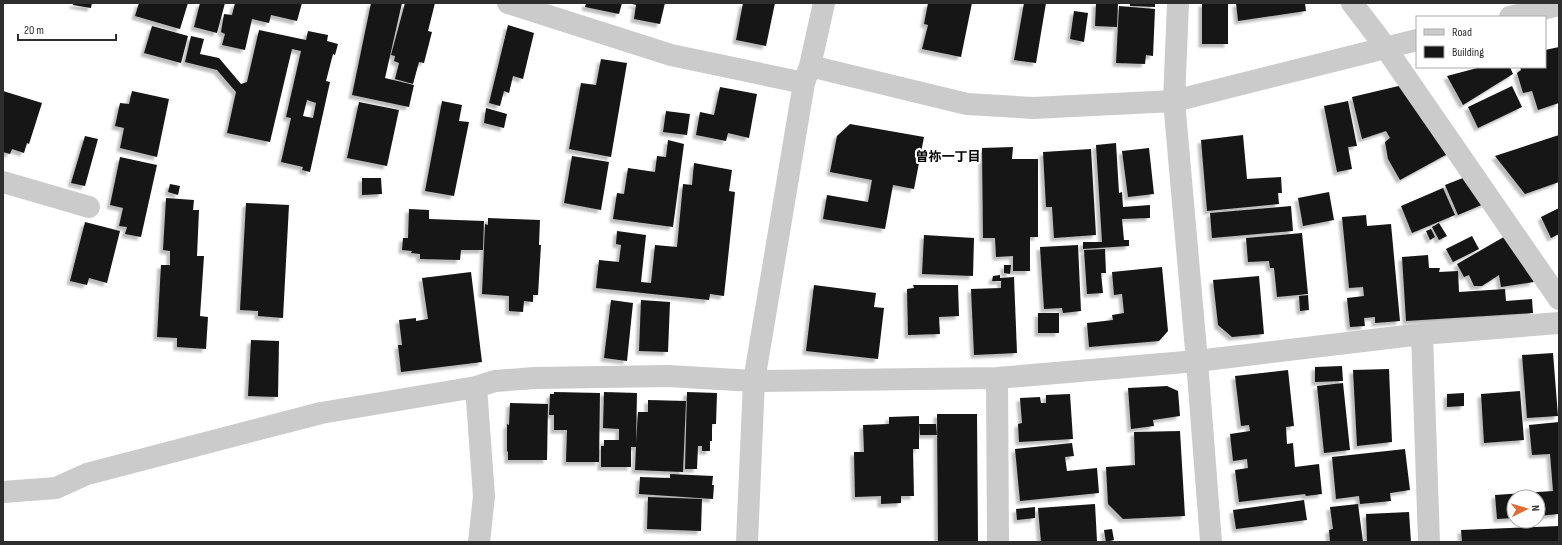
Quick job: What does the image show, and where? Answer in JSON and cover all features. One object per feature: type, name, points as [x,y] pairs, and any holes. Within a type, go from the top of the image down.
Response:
[{"type":"street","points":[[508,3],[671,55],[807,75],[967,104],[1033,108],[1174,101],[1416,40]]},
{"type":"street","points":[[747,542],[754,381],[807,75],[824,3]]},
{"type":"street","points":[[1178,3],[1174,101],[1197,361],[1210,542]]},
{"type":"street","points":[[1352,3],[1385,48],[1559,299]]},
{"type":"street","points":[[1514,16],[1559,4]]},
{"type":"street","points":[[3,182],[88,207]]},
{"type":"street","points":[[3,492],[56,488],[87,474],[321,413],[476,387],[495,381],[550,378],[668,376],[754,381],[997,378],[1197,361],[1422,334],[1559,324]]},
{"type":"street","points":[[1422,334],[1429,542]]},
{"type":"street","points":[[997,378],[998,542]]},
{"type":"street","points":[[476,387],[484,496],[479,542]]},
{"type":"building","points":[[73,3],[92,3],[91,8],[73,5]]},
{"type":"building","points":[[139,3],[188,3],[180,29],[135,16]]},
{"type":"building","points":[[200,3],[225,3],[217,33],[194,27]]},
{"type":"building","points":[[235,3],[302,3],[297,21],[271,15],[269,23],[252,19],[245,50],[222,45],[225,34],[221,32],[224,14],[232,15]]},
{"type":"building","points":[[371,3],[402,3],[385,78],[414,85],[409,107],[352,95]]},
{"type":"building","points":[[405,3],[435,3],[428,31],[432,32],[424,63],[419,62],[413,84],[395,79],[399,63],[394,61],[395,56],[391,55]]},
{"type":"building","points":[[586,3],[622,3],[619,14],[585,7]]},
{"type":"building","points":[[629,3],[665,3],[660,24],[634,19],[636,5]]},
{"type":"building","points":[[743,3],[775,3],[766,46],[736,40]]},
{"type":"building","points":[[928,3],[972,3],[961,57],[922,49],[928,25],[924,24]]},
{"type":"building","points":[[1024,3],[1046,3],[1036,63],[1014,60]]},
{"type":"building","points":[[1096,3],[1118,3],[1117,27],[1095,26]]},
{"type":"building","points":[[1130,3],[1155,3],[1155,7],[1130,6]]},
{"type":"building","points":[[1202,3],[1228,3],[1228,44],[1202,44]]},
{"type":"building","points":[[1236,3],[1305,3],[1306,11],[1238,21]]},
{"type":"building","points":[[1119,6],[1155,9],[1153,56],[1146,55],[1145,64],[1116,63]]},
{"type":"building","points":[[1074,11],[1088,13],[1084,42],[1070,39]]},
{"type":"building","points":[[508,25],[534,33],[523,79],[513,76],[509,93],[504,91],[500,106],[489,103]]},
{"type":"building","points":[[152,26],[188,36],[181,63],[144,53]]},
{"type":"building","points":[[259,30],[306,40],[308,31],[328,35],[327,41],[338,44],[335,55],[333,54],[326,81],[330,82],[310,172],[302,170],[303,167],[281,162],[291,118],[286,117],[301,51],[292,49],[270,142],[227,133],[236,92],[217,70],[185,62],[191,36],[204,39],[200,54],[219,58],[241,84],[247,82]],"holes":[[[307,100],[316,103],[313,118],[303,116]]]},
{"type":"building","points":[[1559,47],[1559,103],[1538,110],[1532,91],[1523,93],[1517,73],[1521,70],[1520,68],[1546,68],[1546,50]]},
{"type":"building","points":[[601,59],[627,63],[611,157],[569,149],[581,83],[596,85]]},
{"type":"building","points":[[1477,68],[1510,68],[1513,74],[1463,105],[1447,76]]},
{"type":"building","points":[[1407,84],[1453,151],[1400,180],[1388,159],[1385,142],[1390,138],[1386,131],[1362,139],[1352,97]]},
{"type":"building","points":[[1512,86],[1522,107],[1478,128],[1468,107]]},
{"type":"building","points":[[720,87],[757,94],[749,138],[728,133],[726,141],[696,135],[700,112],[714,115]]},
{"type":"building","points":[[3,91],[42,103],[29,144],[27,143],[24,153],[12,149],[10,154],[3,152]]},
{"type":"building","points":[[132,91],[169,99],[157,157],[120,148],[124,128],[115,126],[120,103],[129,104]]},
{"type":"building","points":[[442,101],[462,105],[459,121],[469,122],[454,196],[425,191]]},
{"type":"building","points":[[1348,101],[1357,146],[1348,147],[1352,169],[1337,172],[1324,106]]},
{"type":"building","points":[[359,102],[399,110],[387,166],[347,158]]},
{"type":"building","points":[[486,108],[507,114],[504,128],[484,123]]},
{"type":"building","points":[[666,111],[690,114],[687,135],[663,132]]},
{"type":"building","points":[[850,124],[924,137],[914,189],[893,185],[885,229],[823,219],[827,195],[868,202],[872,180],[830,172],[837,136]]},
{"type":"building","points":[[1243,135],[1247,179],[1281,177],[1282,193],[1278,193],[1279,204],[1207,211],[1201,140]]},
{"type":"building","points":[[1559,135],[1559,182],[1525,194],[1495,156]]},
{"type":"building","points":[[85,136],[98,139],[85,186],[71,183]]},
{"type":"building","points":[[668,140],[684,144],[673,227],[613,219],[617,193],[624,194],[628,168],[655,172],[657,156],[666,157]]},
{"type":"building","points":[[1116,143],[1119,193],[1122,192],[1123,207],[1150,205],[1150,218],[1122,219],[1124,240],[1129,240],[1129,246],[1083,249],[1083,242],[1102,242],[1096,145]]},
{"type":"building","points":[[1013,147],[1012,159],[1038,159],[1038,237],[1030,237],[1030,271],[1013,271],[1013,256],[996,257],[995,238],[983,238],[982,148]]},
{"type":"building","points":[[1149,148],[1154,194],[1128,197],[1122,151]]},
{"type":"building","points":[[1091,149],[1096,235],[1054,238],[1052,207],[1046,207],[1043,152]]},
{"type":"building","points":[[572,156],[609,162],[601,210],[564,203]]},
{"type":"building","points":[[120,157],[157,165],[141,237],[125,234],[127,227],[119,226],[123,208],[110,205]]},
{"type":"building","points":[[694,163],[732,170],[729,191],[735,192],[724,296],[710,294],[709,300],[596,288],[599,260],[619,262],[621,245],[616,244],[617,231],[646,235],[641,282],[651,283],[655,245],[677,247],[683,184],[692,185]]},
{"type":"building","points":[[1473,174],[1491,201],[1458,215],[1445,185]]},
{"type":"building","points":[[362,178],[381,178],[382,194],[362,195]]},
{"type":"building","points":[[170,184],[180,186],[178,195],[168,192]]},
{"type":"building","points":[[1443,188],[1455,215],[1412,233],[1401,206]]},
{"type":"building","points":[[1329,192],[1334,220],[1303,226],[1298,198]]},
{"type":"building","points":[[166,198],[194,200],[193,210],[199,210],[197,256],[204,256],[200,316],[208,317],[206,349],[177,347],[177,338],[157,337],[161,265],[170,265],[170,251],[163,250]]},
{"type":"building","points":[[246,203],[289,205],[283,318],[258,316],[258,311],[240,310]]},
{"type":"building","points":[[1291,206],[1293,231],[1212,238],[1210,213]]},
{"type":"building","points":[[1559,208],[1559,234],[1551,238],[1541,217]]},
{"type":"building","points":[[409,209],[429,210],[429,219],[484,221],[483,250],[461,250],[460,260],[420,259],[420,254],[402,250],[403,238],[408,238]]},
{"type":"building","points":[[1366,215],[1367,226],[1391,224],[1400,321],[1375,323],[1375,317],[1364,318],[1365,326],[1350,327],[1347,298],[1364,296],[1363,287],[1349,288],[1342,217]]},
{"type":"building","points":[[488,218],[540,220],[539,245],[541,245],[538,295],[533,295],[533,302],[524,301],[523,312],[509,311],[509,296],[482,294],[485,224],[488,225]]},
{"type":"building","points":[[85,222],[120,231],[107,283],[89,278],[87,285],[70,281]]},
{"type":"building","points":[[1439,223],[1447,236],[1439,240],[1432,227]]},
{"type":"building","points":[[1431,229],[1435,237],[1430,240],[1426,231]]},
{"type":"building","points":[[1302,233],[1308,294],[1277,297],[1274,268],[1270,268],[1269,261],[1248,262],[1246,238]]},
{"type":"building","points":[[1509,234],[1534,282],[1501,287],[1499,275],[1482,286],[1474,286],[1469,275],[1464,277],[1457,264]]},
{"type":"building","points":[[924,235],[974,238],[973,276],[922,274]]},
{"type":"building","points":[[1472,236],[1479,249],[1453,262],[1446,249]]},
{"type":"building","points":[[1078,245],[1081,311],[1063,313],[1062,308],[1044,309],[1040,247]]},
{"type":"building","points":[[1105,249],[1106,273],[1101,273],[1103,293],[1087,294],[1084,250]]},
{"type":"building","points":[[1428,255],[1429,268],[1440,268],[1439,272],[1458,271],[1459,292],[1505,289],[1506,301],[1532,299],[1533,313],[1406,321],[1402,257]]},
{"type":"building","points":[[1004,265],[1011,265],[1010,274],[1004,273]]},
{"type":"building","points":[[1162,267],[1168,331],[1159,341],[1089,347],[1087,323],[1113,320],[1112,315],[1124,313],[1122,294],[1114,295],[1112,272]]},
{"type":"building","points":[[471,272],[482,362],[401,372],[398,345],[402,345],[399,320],[416,318],[416,321],[428,319],[422,278]]},
{"type":"building","points":[[1000,275],[1000,278],[1014,277],[1017,353],[974,355],[971,289],[1001,288],[1001,281],[992,281],[993,276]]},
{"type":"building","points":[[1259,276],[1264,334],[1232,337],[1218,325],[1213,280]]},
{"type":"building","points":[[814,285],[876,293],[874,307],[884,308],[878,359],[806,351]]},
{"type":"building","points":[[913,285],[958,285],[959,316],[939,317],[940,334],[908,335],[907,289],[914,288]]},
{"type":"building","points":[[1308,295],[1309,310],[1300,311],[1299,296]]},
{"type":"building","points":[[611,300],[633,303],[627,361],[604,358]]},
{"type":"building","points":[[641,300],[670,302],[668,352],[639,351]]},
{"type":"building","points":[[1038,313],[1059,313],[1059,333],[1038,333]]},
{"type":"building","points":[[251,340],[279,341],[278,397],[248,396]]},
{"type":"building","points":[[1553,353],[1558,416],[1527,418],[1522,355]]},
{"type":"building","points":[[1342,366],[1343,381],[1315,382],[1315,367]]},
{"type":"building","points":[[1389,369],[1392,442],[1357,446],[1353,370]]},
{"type":"building","points":[[1288,370],[1294,426],[1286,427],[1287,444],[1293,443],[1295,467],[1319,464],[1322,494],[1306,496],[1305,494],[1239,502],[1235,470],[1248,468],[1247,459],[1233,461],[1230,434],[1250,431],[1249,425],[1241,426],[1235,376]]},
{"type":"building","points":[[1343,383],[1350,450],[1324,453],[1317,386]]},
{"type":"building","points":[[1167,386],[1178,391],[1180,416],[1153,420],[1154,426],[1131,429],[1128,388]]},
{"type":"building","points":[[1520,391],[1524,440],[1484,443],[1481,394]]},
{"type":"building","points":[[554,392],[600,393],[599,462],[566,462],[567,430],[554,430],[554,415],[549,415],[550,394],[554,394]]},
{"type":"building","points":[[604,392],[637,393],[636,443],[638,412],[648,412],[648,400],[686,401],[683,472],[635,470],[636,447],[631,447],[631,467],[601,467],[601,446],[604,446],[604,440],[619,440],[619,429],[603,428]]},
{"type":"building","points":[[687,392],[717,393],[716,424],[712,424],[712,441],[710,441],[710,451],[702,451],[702,446],[698,446],[697,469],[685,469]]},
{"type":"building","points":[[1464,393],[1464,406],[1447,407],[1447,394]]},
{"type":"building","points":[[1070,394],[1073,439],[1019,442],[1018,424],[1022,423],[1020,398],[1040,397],[1041,403],[1046,403],[1046,395]]},
{"type":"building","points":[[510,403],[548,404],[547,460],[508,460],[507,424],[509,425]]},
{"type":"building","points":[[937,414],[977,414],[978,542],[938,542]]},
{"type":"building","points":[[919,416],[919,449],[913,449],[914,496],[901,496],[901,503],[881,504],[881,496],[855,497],[854,452],[864,452],[863,425],[889,424],[889,417]]},
{"type":"building","points":[[1559,422],[1559,514],[1546,515],[1546,491],[1553,491],[1550,454],[1532,455],[1529,425]]},
{"type":"building","points":[[919,424],[936,424],[937,435],[920,435]]},
{"type":"building","points":[[1180,431],[1185,516],[1123,519],[1108,504],[1106,467],[1135,465],[1134,432]]},
{"type":"building","points":[[1072,443],[1074,456],[1065,457],[1067,471],[1097,468],[1099,493],[1020,501],[1015,449]]},
{"type":"building","points":[[1405,449],[1410,490],[1390,493],[1391,501],[1360,504],[1359,496],[1336,499],[1332,457]]},
{"type":"building","points":[[670,474],[713,476],[713,499],[639,494],[640,477],[670,478]]},
{"type":"building","points":[[1506,494],[1506,518],[1497,519],[1495,495]]},
{"type":"building","points":[[648,497],[702,499],[701,531],[647,529]]},
{"type":"building","points":[[1304,500],[1307,520],[1236,529],[1233,510]]},
{"type":"building","points":[[1095,504],[1097,541],[1041,542],[1038,508]]},
{"type":"building","points":[[1358,504],[1363,542],[1330,542],[1329,530],[1333,529],[1330,507]]},
{"type":"building","points":[[1035,507],[1035,518],[1017,520],[1016,509]]},
{"type":"building","points":[[1409,512],[1411,542],[1367,542],[1366,514]]},
{"type":"building","points":[[1559,526],[1559,542],[1462,542],[1461,530],[1506,528],[1546,529],[1546,527]]},
{"type":"building","points":[[1112,529],[1114,540],[1106,542],[1104,530]]},
{"type":"district","name":"曽祢一丁目","points":[[948,156]]}]
